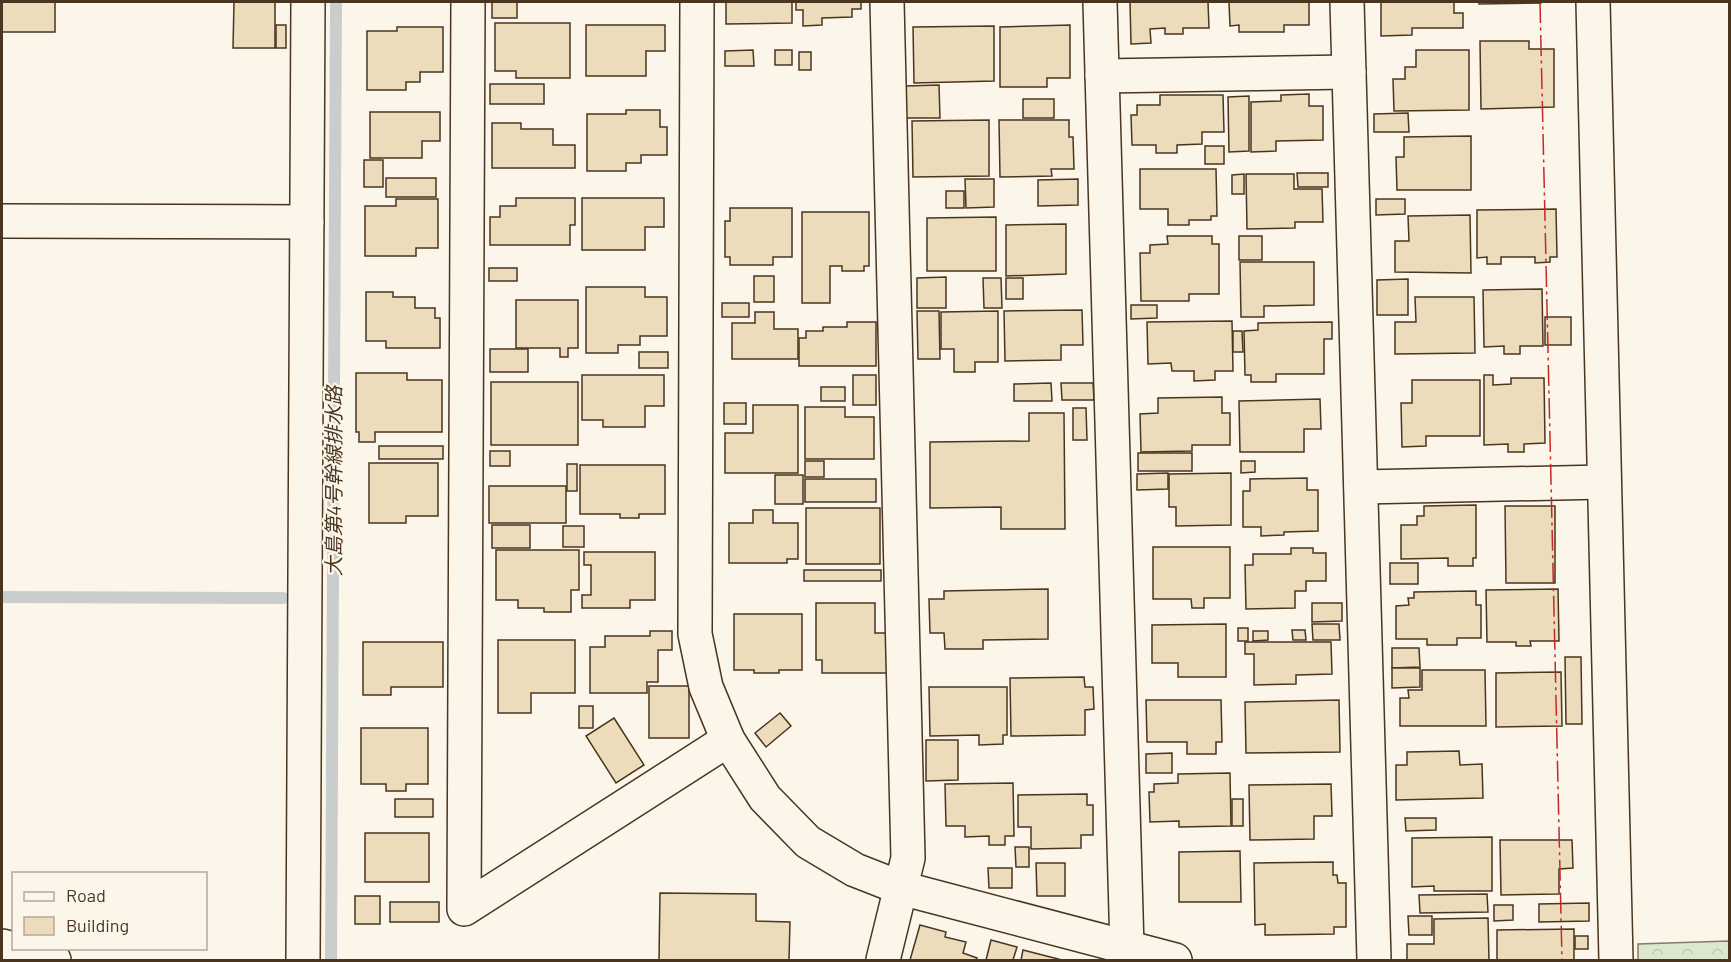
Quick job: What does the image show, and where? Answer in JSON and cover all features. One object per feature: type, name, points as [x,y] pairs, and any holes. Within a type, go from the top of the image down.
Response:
[{"type":"street","points":[[303,960],[308,2]]},
{"type":"street","points":[[468,2],[464,909],[728,740]]},
{"type":"street","points":[[697,2],[695,634],[706,687],[728,740],[765,798],[808,842],[855,870],[901,888],[1175,960]]},
{"type":"street","points":[[883,960],[909,858],[887,2]]},
{"type":"street","points":[[1100,2],[1127,948]]},
{"type":"street","points":[[1347,2],[1374,960]]},
{"type":"street","points":[[1593,2],[1616,960]]},
{"type":"street","points":[[1102,76],[1349,72]]},
{"type":"street","points":[[2,221],[307,222]]},
{"type":"street","points":[[1361,487],[1604,482]]},
{"type":"street","points":[[17,950],[54,960]]},
{"type":"green space","points":[[1729,941],[1729,960],[1638,960],[1638,944]]},
{"type":"building","points":[[2,2],[55,2],[55,32],[2,32]]},
{"type":"building","points":[[234,2],[275,2],[275,48],[233,48]]},
{"type":"building","points":[[492,2],[517,2],[517,18],[492,18]]},
{"type":"building","points":[[726,2],[792,2],[792,23],[726,24]]},
{"type":"building","points":[[796,2],[861,2],[861,9],[852,9],[852,17],[822,18],[822,25],[803,26],[803,10],[796,10]]},
{"type":"building","points":[[1130,2],[1208,2],[1209,28],[1183,28],[1183,34],[1165,34],[1165,28],[1150,29],[1151,43],[1131,44]]},
{"type":"building","points":[[1229,2],[1309,2],[1309,25],[1284,25],[1284,32],[1239,32],[1239,25],[1230,26]]},
{"type":"building","points":[[1381,2],[1454,2],[1454,13],[1463,13],[1463,28],[1412,28],[1412,35],[1381,36]]},
{"type":"building","points":[[1479,2],[1541,2],[1541,3],[1479,4]]},
{"type":"building","points":[[495,23],[570,23],[570,78],[516,78],[516,71],[495,71]]},
{"type":"building","points":[[276,25],[286,25],[286,48],[276,48]]},
{"type":"building","points":[[586,25],[665,25],[665,51],[646,51],[646,76],[586,76]]},
{"type":"building","points":[[1070,25],[1070,78],[1047,78],[1047,87],[1000,87],[1000,27]]},
{"type":"building","points":[[994,26],[994,81],[914,83],[913,27]]},
{"type":"building","points":[[397,27],[443,27],[443,72],[420,72],[420,82],[406,82],[406,90],[367,90],[367,31],[397,31]]},
{"type":"building","points":[[1480,41],[1529,41],[1529,49],[1554,49],[1554,107],[1481,109]]},
{"type":"building","points":[[753,50],[754,66],[725,66],[725,51]]},
{"type":"building","points":[[775,50],[792,50],[792,65],[775,65]]},
{"type":"building","points":[[1416,50],[1469,50],[1469,110],[1394,111],[1393,79],[1405,79],[1405,67],[1416,67]]},
{"type":"building","points":[[799,52],[811,52],[811,70],[799,70]]},
{"type":"building","points":[[490,84],[544,84],[544,104],[490,104]]},
{"type":"building","points":[[939,85],[940,118],[906,118],[906,86]]},
{"type":"building","points":[[1309,94],[1309,106],[1323,106],[1323,140],[1276,141],[1276,151],[1251,152],[1251,102],[1281,101],[1281,95]]},
{"type":"building","points":[[1160,95],[1223,95],[1224,132],[1202,132],[1202,144],[1177,145],[1177,153],[1156,153],[1156,145],[1132,145],[1131,115],[1137,115],[1137,105],[1160,105]]},
{"type":"building","points":[[1249,96],[1249,151],[1229,152],[1228,97]]},
{"type":"building","points":[[1023,99],[1054,99],[1054,118],[1023,118]]},
{"type":"building","points":[[626,110],[660,110],[660,127],[667,127],[667,155],[641,155],[641,163],[626,163],[626,171],[587,171],[587,114],[626,114]]},
{"type":"building","points":[[370,112],[440,112],[440,141],[422,141],[422,158],[370,158]]},
{"type":"building","points":[[1408,113],[1409,132],[1374,132],[1374,114]]},
{"type":"building","points":[[989,120],[989,176],[913,177],[912,121]]},
{"type":"building","points":[[999,120],[1069,120],[1069,137],[1073,137],[1074,169],[1051,169],[1052,176],[1000,177]]},
{"type":"building","points":[[492,123],[521,123],[521,129],[553,129],[553,145],[575,145],[575,168],[492,168]]},
{"type":"building","points":[[1471,136],[1471,190],[1397,190],[1396,157],[1404,157],[1404,137]]},
{"type":"building","points":[[1205,146],[1224,146],[1224,164],[1205,164]]},
{"type":"building","points":[[364,160],[383,160],[383,187],[364,187]]},
{"type":"building","points":[[1140,169],[1216,169],[1217,216],[1211,216],[1211,220],[1189,220],[1189,225],[1168,225],[1168,209],[1140,209]]},
{"type":"building","points":[[1297,173],[1328,173],[1328,187],[1298,187]]},
{"type":"building","points":[[1244,174],[1244,194],[1232,194],[1232,175]]},
{"type":"building","points":[[1246,174],[1294,174],[1294,189],[1322,189],[1323,222],[1295,222],[1295,228],[1247,229]]},
{"type":"building","points":[[386,178],[436,178],[436,197],[386,197]]},
{"type":"building","points":[[965,179],[994,179],[994,207],[966,208]]},
{"type":"building","points":[[1078,179],[1078,205],[1038,206],[1038,180]]},
{"type":"building","points":[[946,191],[964,191],[964,208],[946,208]]},
{"type":"building","points":[[516,198],[575,198],[575,225],[570,225],[570,245],[490,245],[490,217],[500,217],[500,206],[516,206]]},
{"type":"building","points":[[582,198],[664,198],[664,227],[645,227],[645,250],[582,250]]},
{"type":"building","points":[[396,199],[438,199],[438,248],[416,248],[416,256],[365,256],[365,206],[396,206]]},
{"type":"building","points":[[1376,199],[1405,199],[1405,214],[1376,215]]},
{"type":"building","points":[[730,208],[792,208],[792,257],[773,257],[773,265],[730,265],[730,257],[725,257],[725,221],[730,221]]},
{"type":"building","points":[[1556,209],[1557,257],[1550,257],[1550,262],[1535,263],[1535,257],[1501,257],[1501,264],[1487,264],[1487,257],[1477,258],[1477,210]]},
{"type":"building","points":[[802,212],[869,212],[869,266],[864,266],[864,271],[842,271],[842,266],[830,266],[830,303],[802,303]]},
{"type":"building","points":[[1470,215],[1471,273],[1395,272],[1395,241],[1409,241],[1408,216]]},
{"type":"building","points":[[996,217],[996,271],[927,271],[927,218]]},
{"type":"building","points":[[1066,224],[1066,274],[1006,276],[1006,225]]},
{"type":"building","points":[[1167,236],[1212,236],[1212,244],[1219,244],[1219,294],[1189,294],[1189,301],[1141,301],[1140,253],[1150,253],[1150,245],[1168,244]]},
{"type":"building","points":[[1239,236],[1262,236],[1262,260],[1239,260]]},
{"type":"building","points":[[1240,262],[1314,262],[1314,305],[1264,306],[1264,317],[1241,317]]},
{"type":"building","points":[[489,268],[517,268],[517,281],[489,281]]},
{"type":"building","points":[[754,276],[774,276],[774,302],[754,302]]},
{"type":"building","points":[[946,277],[946,308],[917,308],[917,278]]},
{"type":"building","points":[[983,278],[1001,278],[1002,308],[984,308]]},
{"type":"building","points":[[1006,278],[1023,278],[1023,299],[1006,299]]},
{"type":"building","points":[[1408,279],[1408,315],[1377,315],[1377,280]]},
{"type":"building","points":[[586,287],[645,287],[645,297],[667,297],[667,336],[640,336],[640,345],[618,345],[618,353],[586,353]]},
{"type":"building","points":[[1542,289],[1543,346],[1520,346],[1520,354],[1504,354],[1504,346],[1484,347],[1483,290]]},
{"type":"building","points":[[366,292],[393,292],[393,297],[415,297],[415,308],[435,308],[435,318],[440,318],[440,348],[386,348],[386,341],[366,341]]},
{"type":"building","points":[[1415,297],[1474,297],[1475,353],[1395,354],[1395,322],[1416,322]]},
{"type":"building","points":[[516,300],[578,300],[578,348],[568,348],[568,357],[560,357],[560,348],[516,348]]},
{"type":"building","points":[[722,303],[749,303],[749,317],[722,317]]},
{"type":"building","points":[[1131,305],[1157,305],[1157,318],[1131,319]]},
{"type":"building","points":[[1082,310],[1083,345],[1061,345],[1061,360],[1005,361],[1004,311]]},
{"type":"building","points":[[917,311],[939,311],[940,359],[918,359]]},
{"type":"building","points":[[998,311],[998,362],[975,362],[975,372],[954,372],[954,349],[941,349],[941,312]]},
{"type":"building","points":[[755,312],[774,312],[774,329],[798,329],[798,359],[732,359],[732,323],[755,323]]},
{"type":"building","points":[[1545,317],[1571,317],[1571,345],[1545,345]]},
{"type":"building","points":[[1232,321],[1233,371],[1215,371],[1215,380],[1194,381],[1194,371],[1172,371],[1171,363],[1148,364],[1147,322]]},
{"type":"building","points":[[847,322],[876,322],[876,366],[799,366],[799,338],[806,338],[806,331],[823,331],[823,327],[847,327]]},
{"type":"building","points":[[1332,322],[1332,339],[1324,339],[1324,374],[1276,374],[1276,382],[1251,382],[1251,375],[1245,375],[1244,331],[1258,330],[1258,323]]},
{"type":"building","points":[[1233,331],[1242,331],[1243,352],[1233,352]]},
{"type":"building","points":[[490,349],[528,349],[528,372],[490,372]]},
{"type":"building","points":[[639,352],[668,352],[668,368],[639,368]]},
{"type":"building","points":[[356,373],[407,373],[407,380],[442,380],[442,432],[375,432],[375,442],[359,442],[359,432],[356,432]]},
{"type":"building","points":[[582,375],[664,375],[664,406],[645,406],[645,427],[603,427],[603,420],[582,420]]},
{"type":"building","points":[[853,375],[876,375],[876,405],[853,405]]},
{"type":"building","points":[[1484,375],[1493,375],[1493,385],[1511,384],[1511,378],[1544,378],[1545,443],[1524,444],[1524,452],[1508,452],[1508,444],[1484,445]]},
{"type":"building","points":[[1412,380],[1480,380],[1480,436],[1426,436],[1426,446],[1402,447],[1401,403],[1412,403]]},
{"type":"building","points":[[491,382],[578,382],[578,445],[491,445]]},
{"type":"building","points":[[1051,383],[1052,401],[1014,401],[1014,384]]},
{"type":"building","points":[[1061,383],[1093,383],[1094,400],[1062,400]]},
{"type":"building","points":[[821,387],[845,387],[845,401],[821,401]]},
{"type":"building","points":[[1222,397],[1222,413],[1230,413],[1230,445],[1192,445],[1192,451],[1141,452],[1140,414],[1158,413],[1158,398]]},
{"type":"building","points":[[1320,399],[1321,429],[1304,429],[1304,452],[1240,452],[1239,401]]},
{"type":"building","points":[[724,403],[746,403],[746,424],[724,424]]},
{"type":"building","points":[[753,405],[798,405],[798,473],[725,473],[725,433],[753,433]]},
{"type":"building","points":[[805,407],[845,407],[845,417],[874,417],[874,459],[805,459]]},
{"type":"building","points":[[1073,408],[1086,408],[1087,440],[1073,440]]},
{"type":"building","points":[[1029,413],[1064,413],[1065,529],[1001,529],[1001,507],[930,508],[930,442],[1029,441]]},
{"type":"building","points":[[379,446],[443,446],[443,459],[379,459]]},
{"type":"building","points":[[490,451],[510,451],[510,466],[490,466]]},
{"type":"building","points":[[1138,453],[1192,453],[1192,471],[1138,471]]},
{"type":"building","points":[[805,461],[824,461],[824,477],[805,477]]},
{"type":"building","points":[[1241,461],[1255,461],[1255,472],[1241,473]]},
{"type":"building","points":[[369,463],[438,463],[438,516],[406,516],[406,523],[369,523]]},
{"type":"building","points":[[567,464],[577,464],[577,491],[567,491]]},
{"type":"building","points":[[580,465],[665,465],[665,514],[639,514],[639,518],[620,518],[620,514],[580,514]]},
{"type":"building","points":[[1168,473],[1168,489],[1137,490],[1137,474]]},
{"type":"building","points":[[1231,473],[1231,525],[1176,526],[1176,507],[1169,507],[1169,474]]},
{"type":"building","points":[[775,475],[803,475],[803,504],[775,504]]},
{"type":"building","points":[[1307,478],[1307,490],[1318,490],[1318,531],[1284,532],[1284,535],[1261,536],[1261,527],[1243,527],[1243,491],[1250,491],[1250,479]]},
{"type":"building","points":[[805,479],[876,479],[876,502],[805,502]]},
{"type":"building","points":[[489,486],[566,486],[566,523],[489,523]]},
{"type":"building","points":[[1476,505],[1476,558],[1473,558],[1473,566],[1448,566],[1448,558],[1401,559],[1401,525],[1417,525],[1417,516],[1424,516],[1424,506]]},
{"type":"building","points":[[1505,506],[1555,506],[1555,583],[1506,583]]},
{"type":"building","points":[[806,508],[880,508],[880,564],[806,564]]},
{"type":"building","points":[[753,510],[773,510],[773,523],[798,523],[798,559],[787,559],[787,563],[729,563],[729,523],[753,523]]},
{"type":"building","points":[[492,525],[530,525],[530,548],[492,548]]},
{"type":"building","points":[[563,526],[584,526],[584,547],[563,547]]},
{"type":"building","points":[[1153,547],[1230,547],[1230,598],[1204,598],[1204,608],[1192,608],[1191,599],[1153,599]]},
{"type":"building","points":[[1291,548],[1313,548],[1313,553],[1326,553],[1326,581],[1306,581],[1306,591],[1295,591],[1295,608],[1246,609],[1245,565],[1253,565],[1253,554],[1291,554]]},
{"type":"building","points":[[496,550],[579,550],[579,590],[571,590],[571,612],[544,612],[544,608],[518,608],[518,600],[496,600]]},
{"type":"building","points":[[584,552],[655,552],[655,600],[630,600],[630,608],[582,608],[582,595],[591,595],[591,565],[584,565]]},
{"type":"building","points":[[1390,563],[1418,563],[1418,584],[1390,584]]},
{"type":"building","points":[[804,570],[881,570],[881,581],[804,581]]},
{"type":"building","points":[[1048,589],[1048,639],[983,640],[983,649],[945,649],[944,633],[930,633],[929,599],[944,599],[944,591]]},
{"type":"building","points":[[1558,589],[1559,641],[1530,641],[1531,646],[1516,646],[1516,642],[1487,642],[1486,590]]},
{"type":"building","points":[[1476,591],[1476,605],[1481,605],[1481,638],[1457,638],[1457,645],[1427,645],[1427,639],[1396,639],[1396,606],[1409,605],[1408,598],[1414,598],[1414,592]]},
{"type":"building","points":[[816,603],[875,603],[875,633],[888,633],[888,673],[822,673],[822,660],[816,660]]},
{"type":"building","points":[[1312,603],[1342,603],[1342,621],[1312,622]]},
{"type":"building","points":[[734,614],[802,614],[802,670],[754,673],[754,670],[734,670]]},
{"type":"building","points":[[1226,624],[1226,677],[1178,677],[1178,663],[1152,663],[1152,625]]},
{"type":"building","points":[[1312,624],[1339,624],[1340,640],[1313,640]]},
{"type":"building","points":[[1238,628],[1248,628],[1248,641],[1238,641]]},
{"type":"building","points":[[1292,630],[1305,630],[1306,640],[1293,640]]},
{"type":"building","points":[[650,631],[672,631],[672,650],[658,650],[658,682],[647,682],[647,693],[590,693],[590,647],[605,647],[605,636],[650,636]]},
{"type":"building","points":[[1253,631],[1268,631],[1268,640],[1253,641]]},
{"type":"building","points":[[498,640],[575,640],[575,693],[531,693],[531,713],[498,713]]},
{"type":"building","points":[[363,642],[443,642],[443,687],[391,687],[391,695],[363,695]]},
{"type":"building","points":[[1245,642],[1331,642],[1332,674],[1296,675],[1296,684],[1254,685],[1254,654],[1245,654]]},
{"type":"building","points":[[1392,648],[1419,648],[1420,667],[1392,668]]},
{"type":"building","points":[[1565,657],[1581,657],[1582,724],[1566,724]]},
{"type":"building","points":[[1392,668],[1420,668],[1420,687],[1392,688]]},
{"type":"building","points":[[1422,670],[1485,670],[1486,726],[1400,726],[1400,698],[1409,698],[1408,690],[1422,690]]},
{"type":"building","points":[[1561,672],[1562,726],[1496,727],[1496,673]]},
{"type":"building","points":[[1084,677],[1085,687],[1093,687],[1094,709],[1085,710],[1085,735],[1011,736],[1010,678]]},
{"type":"building","points":[[649,686],[689,686],[689,738],[649,738]]},
{"type":"building","points":[[929,687],[1007,687],[1007,735],[1003,735],[1003,744],[979,745],[979,735],[930,736]]},
{"type":"building","points":[[1146,700],[1221,700],[1222,742],[1216,742],[1216,754],[1187,754],[1187,742],[1147,742]]},
{"type":"building","points":[[1339,700],[1340,752],[1246,753],[1245,702]]},
{"type":"building","points":[[579,706],[593,706],[593,728],[579,728]]},
{"type":"building","points":[[780,713],[791,726],[766,747],[755,733]]},
{"type":"building","points":[[614,718],[644,765],[616,783],[586,736]]},
{"type":"building","points":[[361,728],[428,728],[428,784],[406,784],[406,791],[386,791],[386,784],[361,784]]},
{"type":"building","points":[[926,740],[958,740],[958,780],[926,781]]},
{"type":"building","points":[[1459,751],[1460,765],[1482,764],[1483,798],[1396,800],[1396,765],[1407,765],[1407,752]]},
{"type":"building","points":[[1172,753],[1172,773],[1146,773],[1146,754]]},
{"type":"building","points":[[1230,773],[1231,826],[1179,827],[1179,821],[1150,822],[1149,792],[1154,792],[1154,784],[1178,783],[1178,774]]},
{"type":"building","points":[[1013,783],[1014,836],[1005,836],[1005,845],[989,845],[989,836],[965,837],[965,826],[946,826],[945,784]]},
{"type":"building","points":[[1331,784],[1332,816],[1314,816],[1314,839],[1250,840],[1249,785]]},
{"type":"building","points":[[1087,794],[1087,805],[1093,805],[1093,835],[1081,835],[1081,848],[1031,849],[1031,827],[1018,827],[1018,795]]},
{"type":"building","points":[[395,799],[433,799],[433,817],[395,817]]},
{"type":"building","points":[[1232,799],[1243,799],[1243,826],[1232,826]]},
{"type":"building","points":[[1405,818],[1436,818],[1436,830],[1406,831]]},
{"type":"building","points":[[365,833],[429,833],[429,882],[365,882]]},
{"type":"building","points":[[1492,837],[1492,891],[1434,891],[1434,886],[1412,887],[1412,838]]},
{"type":"building","points":[[1500,840],[1572,840],[1573,868],[1559,869],[1559,894],[1501,895]]},
{"type":"building","points":[[1015,847],[1029,847],[1029,867],[1016,867]]},
{"type":"building","points":[[1240,851],[1241,902],[1179,902],[1179,852]]},
{"type":"building","points":[[1333,862],[1333,875],[1337,875],[1338,883],[1346,883],[1346,927],[1334,927],[1334,934],[1265,935],[1265,924],[1255,925],[1254,863]]},
{"type":"building","points":[[1036,863],[1065,863],[1065,896],[1037,896]]},
{"type":"building","points":[[988,868],[1012,868],[1012,888],[989,888]]},
{"type":"building","points":[[660,893],[756,894],[756,921],[790,922],[789,960],[659,960]]},
{"type":"building","points":[[1487,894],[1488,912],[1420,913],[1419,895]]},
{"type":"building","points":[[355,896],[380,896],[380,924],[355,924]]},
{"type":"building","points":[[390,902],[439,902],[439,922],[390,922]]},
{"type":"building","points":[[1589,903],[1589,921],[1539,922],[1539,904]]},
{"type":"building","points":[[1494,905],[1513,905],[1513,920],[1494,921]]},
{"type":"building","points":[[1408,916],[1432,916],[1432,935],[1409,935]]},
{"type":"building","points":[[1488,918],[1489,960],[1407,960],[1407,944],[1434,944],[1434,919]]},
{"type":"building","points":[[920,925],[946,932],[945,937],[966,942],[963,953],[977,958],[976,960],[910,960]]},
{"type":"building","points":[[1574,929],[1574,960],[1497,960],[1497,930]]},
{"type":"building","points":[[1575,936],[1588,936],[1588,949],[1575,949]]},
{"type":"building","points":[[991,940],[1017,947],[1013,960],[986,960]]},
{"type":"building","points":[[1023,950],[1062,960],[1021,960]]},
{"type":"waterway","name":"大島第4号幹線排水路","points":[[331,960],[336,2]]},
{"type":"waterway","points":[[2,597],[283,598]]},
{"type":"power","points":[[1540,2],[1562,960]]}]
